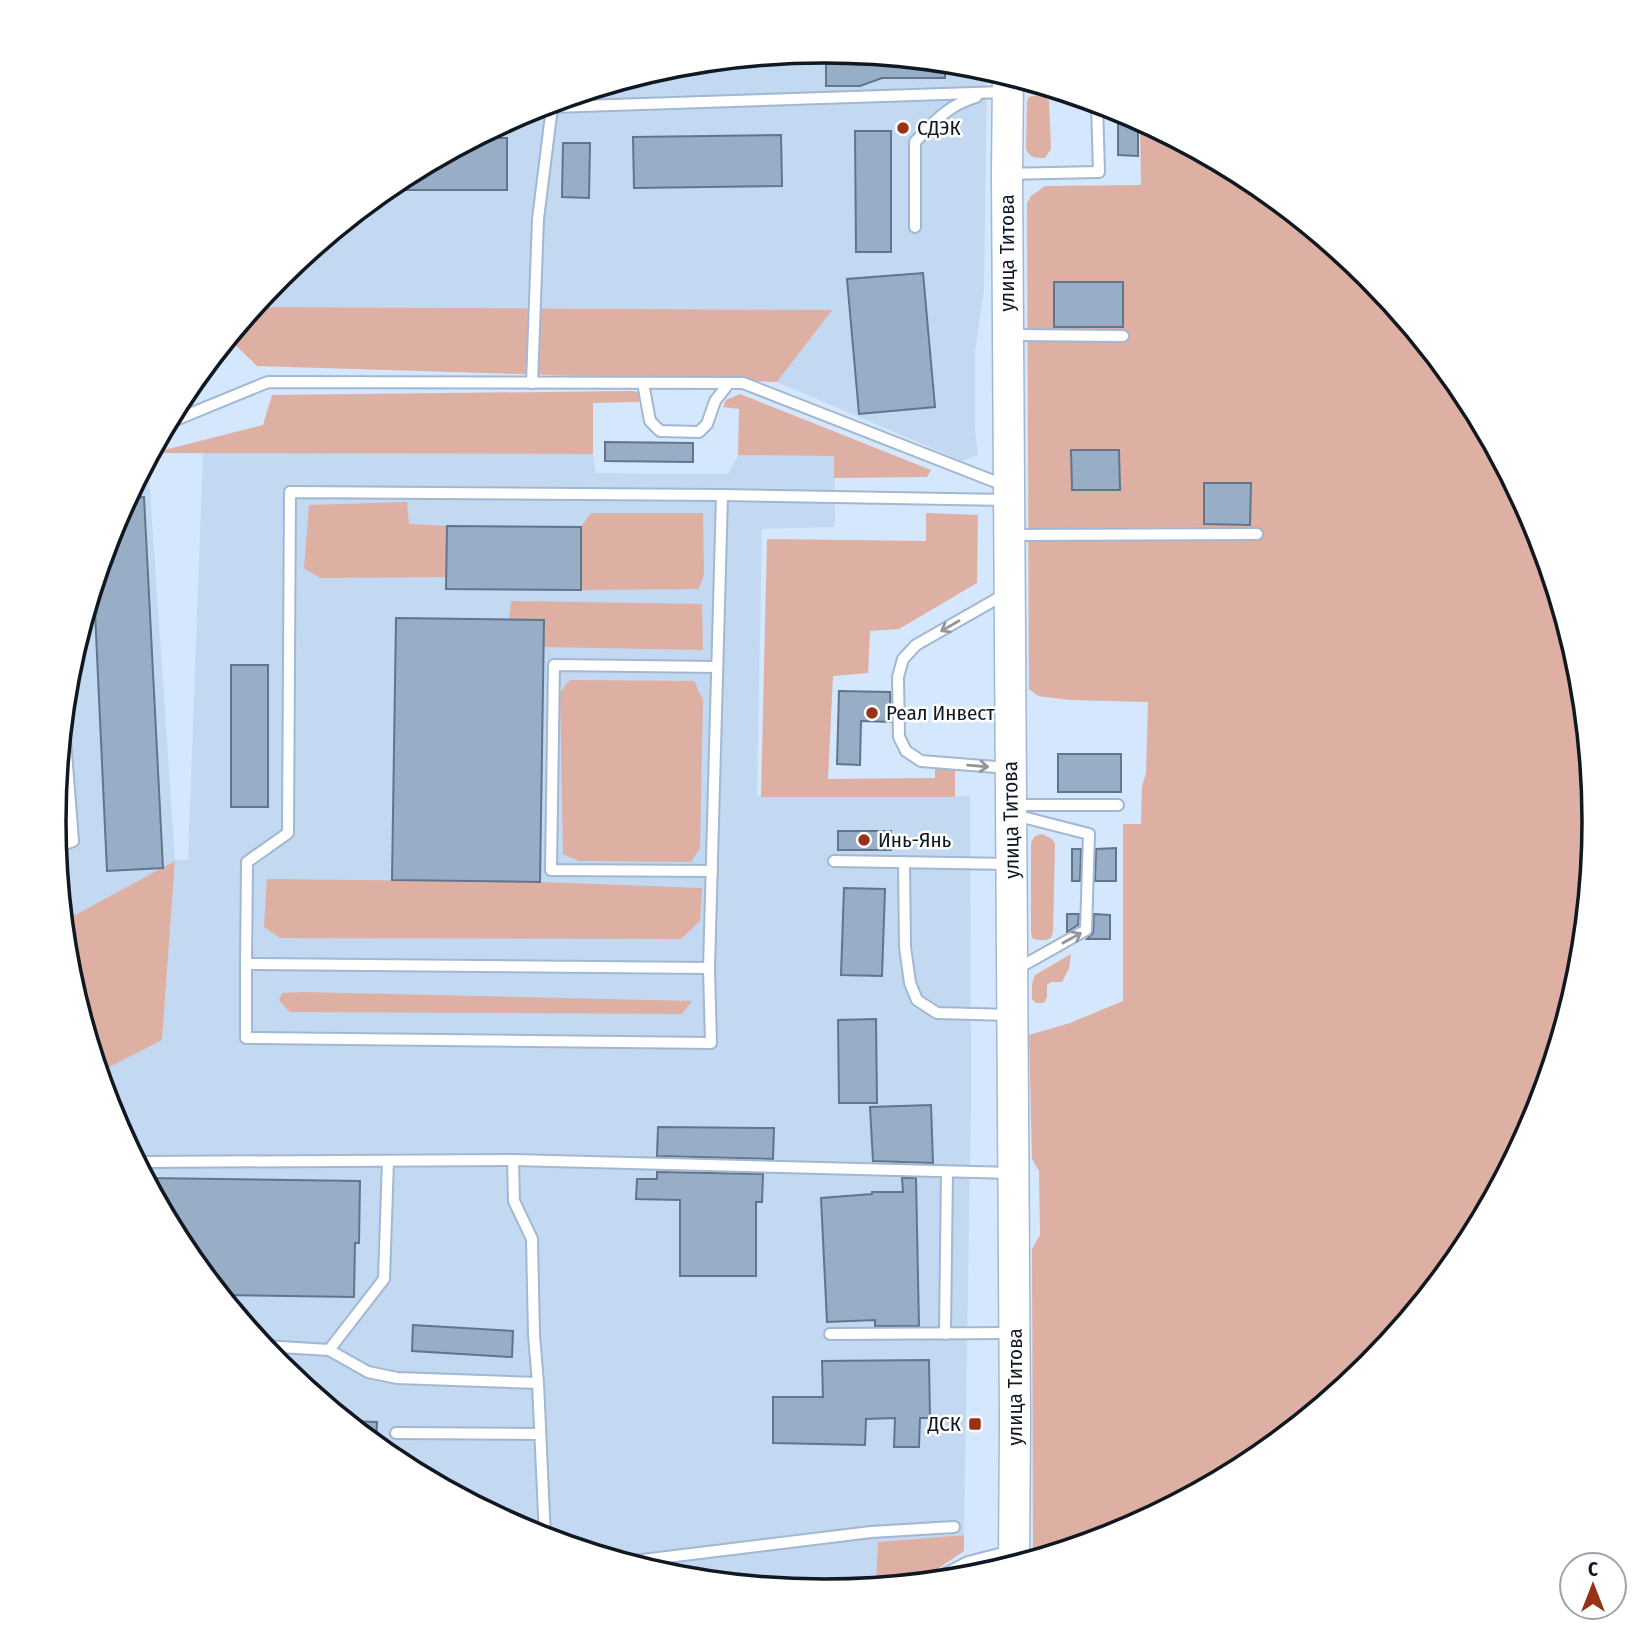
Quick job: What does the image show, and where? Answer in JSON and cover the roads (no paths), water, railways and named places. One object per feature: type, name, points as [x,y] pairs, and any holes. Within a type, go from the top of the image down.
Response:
[{"type":"main road","name":"улица Титова","points":[[1003,87],[1007,174],[1013,972],[1014,1555]]},
{"type":"lane","points":[[915,227],[915,142],[940,115],[968,99],[1003,87]]},
{"type":"lane","points":[[573,106],[1003,87]]},
{"type":"lane","points":[[532,383],[538,219],[551,114]]},
{"type":"lane","points":[[1007,174],[1099,172],[1097,114]]},
{"type":"lane","points":[[1008,335],[1123,336]]},
{"type":"lane","points":[[184,417],[268,382],[743,383],[1009,494]]},
{"type":"lane","points":[[643,383],[650,421],[660,431],[699,432],[707,424],[715,401],[729,383]]},
{"type":"lane","points":[[722,495],[709,968],[710,1043],[246,1038],[247,862],[288,833],[290,492],[1009,494]]},
{"type":"lane","points":[[1009,535],[1257,534]]},
{"type":"lane","points":[[1010,592],[916,645],[903,659],[898,677],[899,737],[906,751],[921,761],[1011,768]]},
{"type":"lane","points":[[712,871],[551,870],[555,665],[717,667]]},
{"type":"lane","points":[[67,843],[73,841],[68,775]]},
{"type":"lane","points":[[1011,809],[1118,804]]},
{"type":"lane","points":[[1011,809],[1088,834],[1086,930],[1013,972]]},
{"type":"lane","points":[[834,861],[1012,864]]},
{"type":"lane","points":[[904,862],[905,947],[917,1000],[937,1013],[1013,1015]]},
{"type":"lane","points":[[246,964],[709,968]]},
{"type":"lane","points":[[148,1162],[513,1160],[1013,1173]]},
{"type":"lane","points":[[513,1160],[514,1201],[532,1239],[534,1335],[544,1525]]},
{"type":"lane","points":[[329,1350],[384,1279],[388,1161]]},
{"type":"lane","points":[[945,1334],[947,1172]]},
{"type":"lane","points":[[830,1334],[1014,1333]]},
{"type":"lane","points":[[280,1347],[329,1350],[368,1372],[397,1378],[538,1383]]},
{"type":"lane","points":[[396,1433],[540,1434]]},
{"type":"lane","points":[[653,1559],[871,1532],[954,1527]]},
{"type":"lane","points":[[960,1566],[968,1562],[993,1559]]},
{"type":"place","name":"СДЭК","points":[[903,128]]},
{"type":"place","name":"Реал Инвест","points":[[872,713]]},
{"type":"place","name":"Инь-Янь","points":[[864,840]]},
{"type":"place","name":"ДСК","points":[[975,1424]]}]
